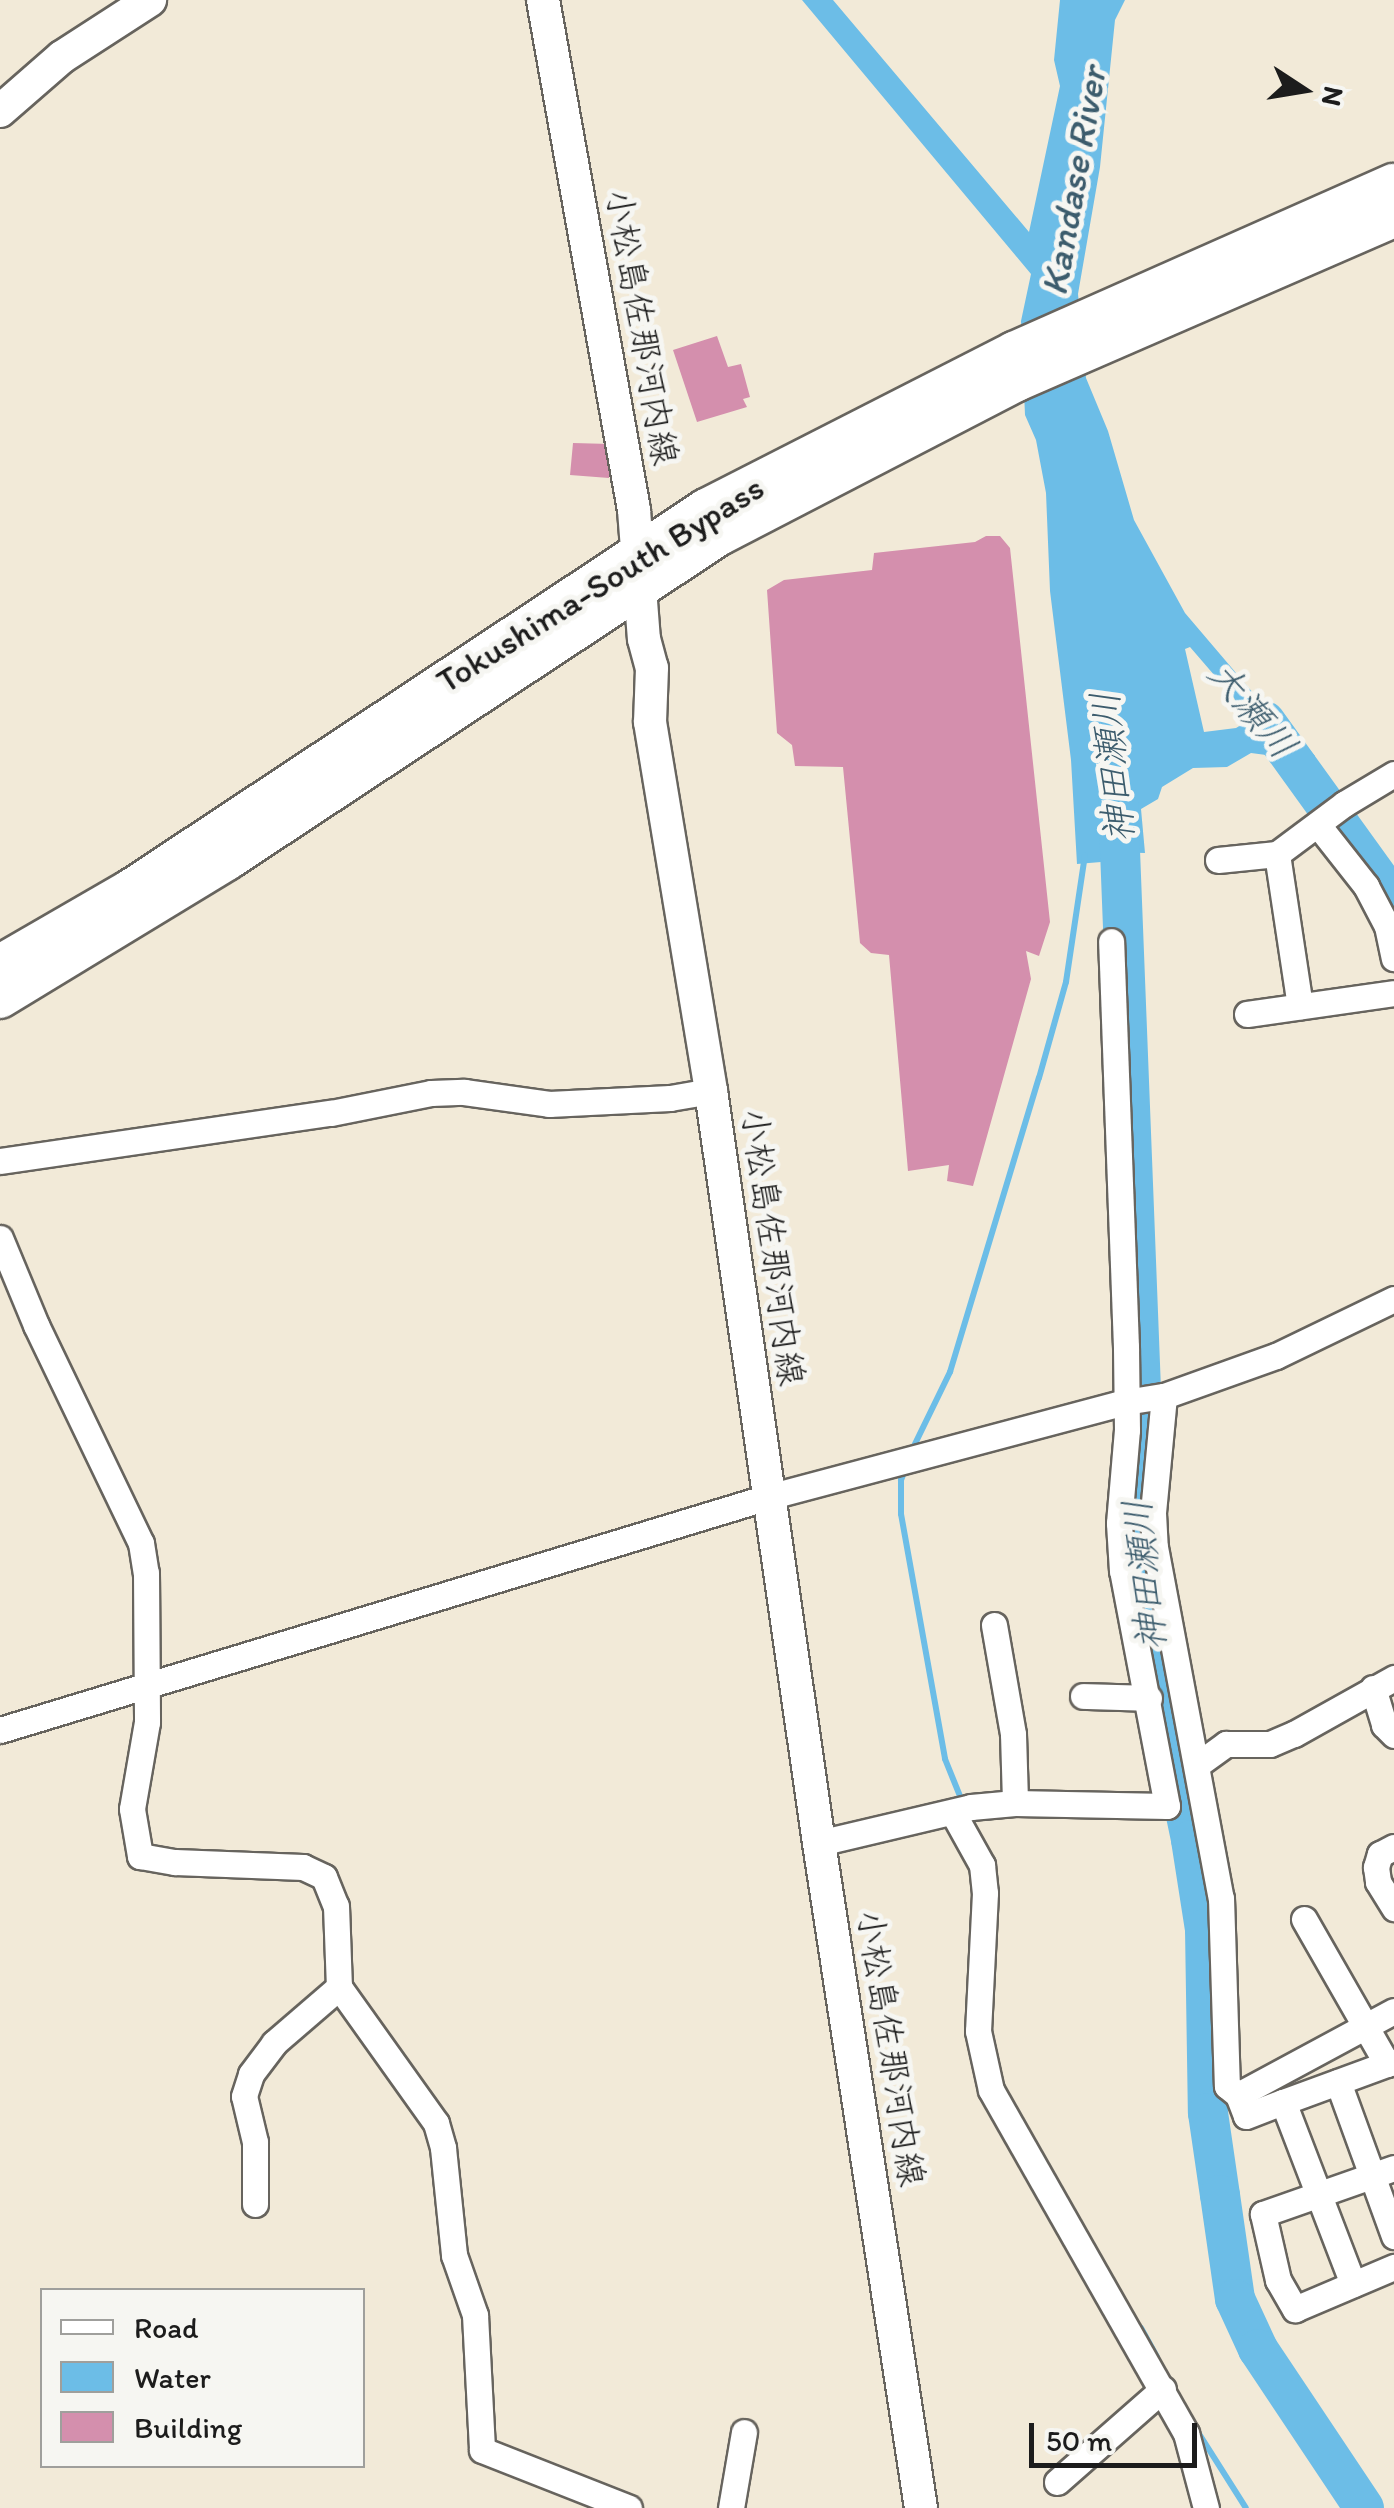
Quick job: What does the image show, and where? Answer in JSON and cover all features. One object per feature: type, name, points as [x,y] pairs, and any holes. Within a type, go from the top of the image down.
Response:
[{"type":"highway","name":"Tokushima-South Bypass","points":[[0,999],[227,860],[639,572],[706,508],[1234,268],[1394,183]]},
{"type":"highway","name":"Tokushima-South Bypass","points":[[1234,268],[1394,218]]},
{"type":"highway","name":"Tokushima-South Bypass","points":[[0,964],[130,889],[639,572]]},
{"type":"main road","points":[[0,111],[62,56],[150,0]]},
{"type":"main road","name":"小松島佐那河内線","points":[[543,0],[630,486],[652,668],[650,722],[711,1091],[819,1842],[921,2508]]},
{"type":"street","points":[[1218,860],[1277,854],[1394,774]]},
{"type":"street","points":[[1328,817],[1387,926],[1394,958]]},
{"type":"street","points":[[1277,854],[1300,1006]]},
{"type":"street","points":[[1110,941],[1155,1547],[1220,1898],[1226,2086],[1238,2096],[1246,2116],[1390,2063],[1304,1919]]},
{"type":"street","points":[[1247,1014],[1394,993]]},
{"type":"street","points":[[0,1161],[331,1113],[430,1093],[464,1092],[549,1104],[670,1098],[711,1091]]},
{"type":"street","points":[[0,1238],[36,1325],[140,1543],[146,1573],[147,1722],[132,1791],[140,1856],[174,1862],[303,1868],[324,1877],[336,1906],[340,1987],[436,2123],[440,2136],[454,2255],[476,2315],[482,2450],[628,2508]]},
{"type":"street","points":[[0,1730],[768,1497],[1145,1399],[1276,1356],[1394,1299]]},
{"type":"street","points":[[819,1842],[961,1810],[1015,1804],[1167,1806],[1122,1570],[1119,1524],[1145,1399]]},
{"type":"street","points":[[994,1625],[1013,1734],[1015,1804]]},
{"type":"street","points":[[1197,1765],[1226,1744],[1270,1744],[1294,1734],[1383,1683],[1384,1725],[1394,1735]]},
{"type":"street","points":[[1083,1696],[1149,1698]]},
{"type":"street","points":[[961,1810],[982,1865],[985,1893],[978,2031],[991,2090],[1186,2432],[1206,2508]]},
{"type":"street","points":[[1394,1848],[1380,1854],[1376,1866],[1378,1882],[1394,1908]]},
{"type":"street","points":[[255,2204],[255,2142],[244,2096],[250,2074],[274,2043],[340,1987]]},
{"type":"street","points":[[1238,2096],[1394,2011]]},
{"type":"street","points":[[1338,2082],[1383,2172],[1394,2236]]},
{"type":"street","points":[[1283,2102],[1353,2284]]},
{"type":"street","points":[[1383,2172],[1263,2214],[1278,2280],[1295,2309],[1394,2267]]},
{"type":"street","points":[[1057,2482],[1163,2388]]},
{"type":"street","points":[[731,2508],[744,2432]]},
{"type":"water","name":"Kandase River","points":[[802,0],[833,0],[1029,232],[1060,86],[1054,60],[1060,0],[1125,0],[1115,20],[1100,167],[1078,294],[1086,378],[1108,431],[1134,520],[1185,613],[1265,707],[1280,716],[1315,756],[1298,765],[1290,758],[1251,753],[1227,767],[1193,768],[1162,787],[1158,799],[1141,809],[1145,853],[1111,852],[1101,862],[1077,864],[1071,760],[1050,591],[1046,493],[1036,440],[1025,415],[1021,321],[1031,274]],"holes":[[[1190,647],[1234,698],[1246,722],[1236,728],[1204,732],[1185,649]]]},
{"type":"building","points":[[717,336],[728,367],[741,364],[750,397],[743,399],[747,407],[697,422],[673,350]]},
{"type":"building","points":[[573,443],[610,444],[609,478],[570,475]]},
{"type":"building","points":[[986,536],[1000,536],[1010,548],[1050,922],[1039,956],[1026,951],[1031,979],[973,1186],[947,1181],[949,1165],[908,1171],[889,955],[871,953],[860,943],[843,767],[795,766],[792,745],[777,733],[767,590],[784,580],[872,570],[874,553],[975,542]]},
{"type":"waterway","name":"大瀬川","points":[[1265,721],[1394,900]]},
{"type":"waterway","name":"神田瀬川","points":[[1118,799],[1142,1416],[1132,1511],[1141,1600],[1191,1840],[1205,1929],[1208,2113],[1235,2299],[1258,2349],[1364,2508]]},
{"type":"waterway","points":[[912,1450],[950,1372],[1039,1078],[1066,982],[1085,855]]},
{"type":"waterway","points":[[906,1467],[901,1480],[901,1514],[945,1759],[962,1801]]},
{"type":"waterway","points":[[1141,2328],[1157,2357]]},
{"type":"waterway","points":[[1196,2429],[1246,2508]]}]
